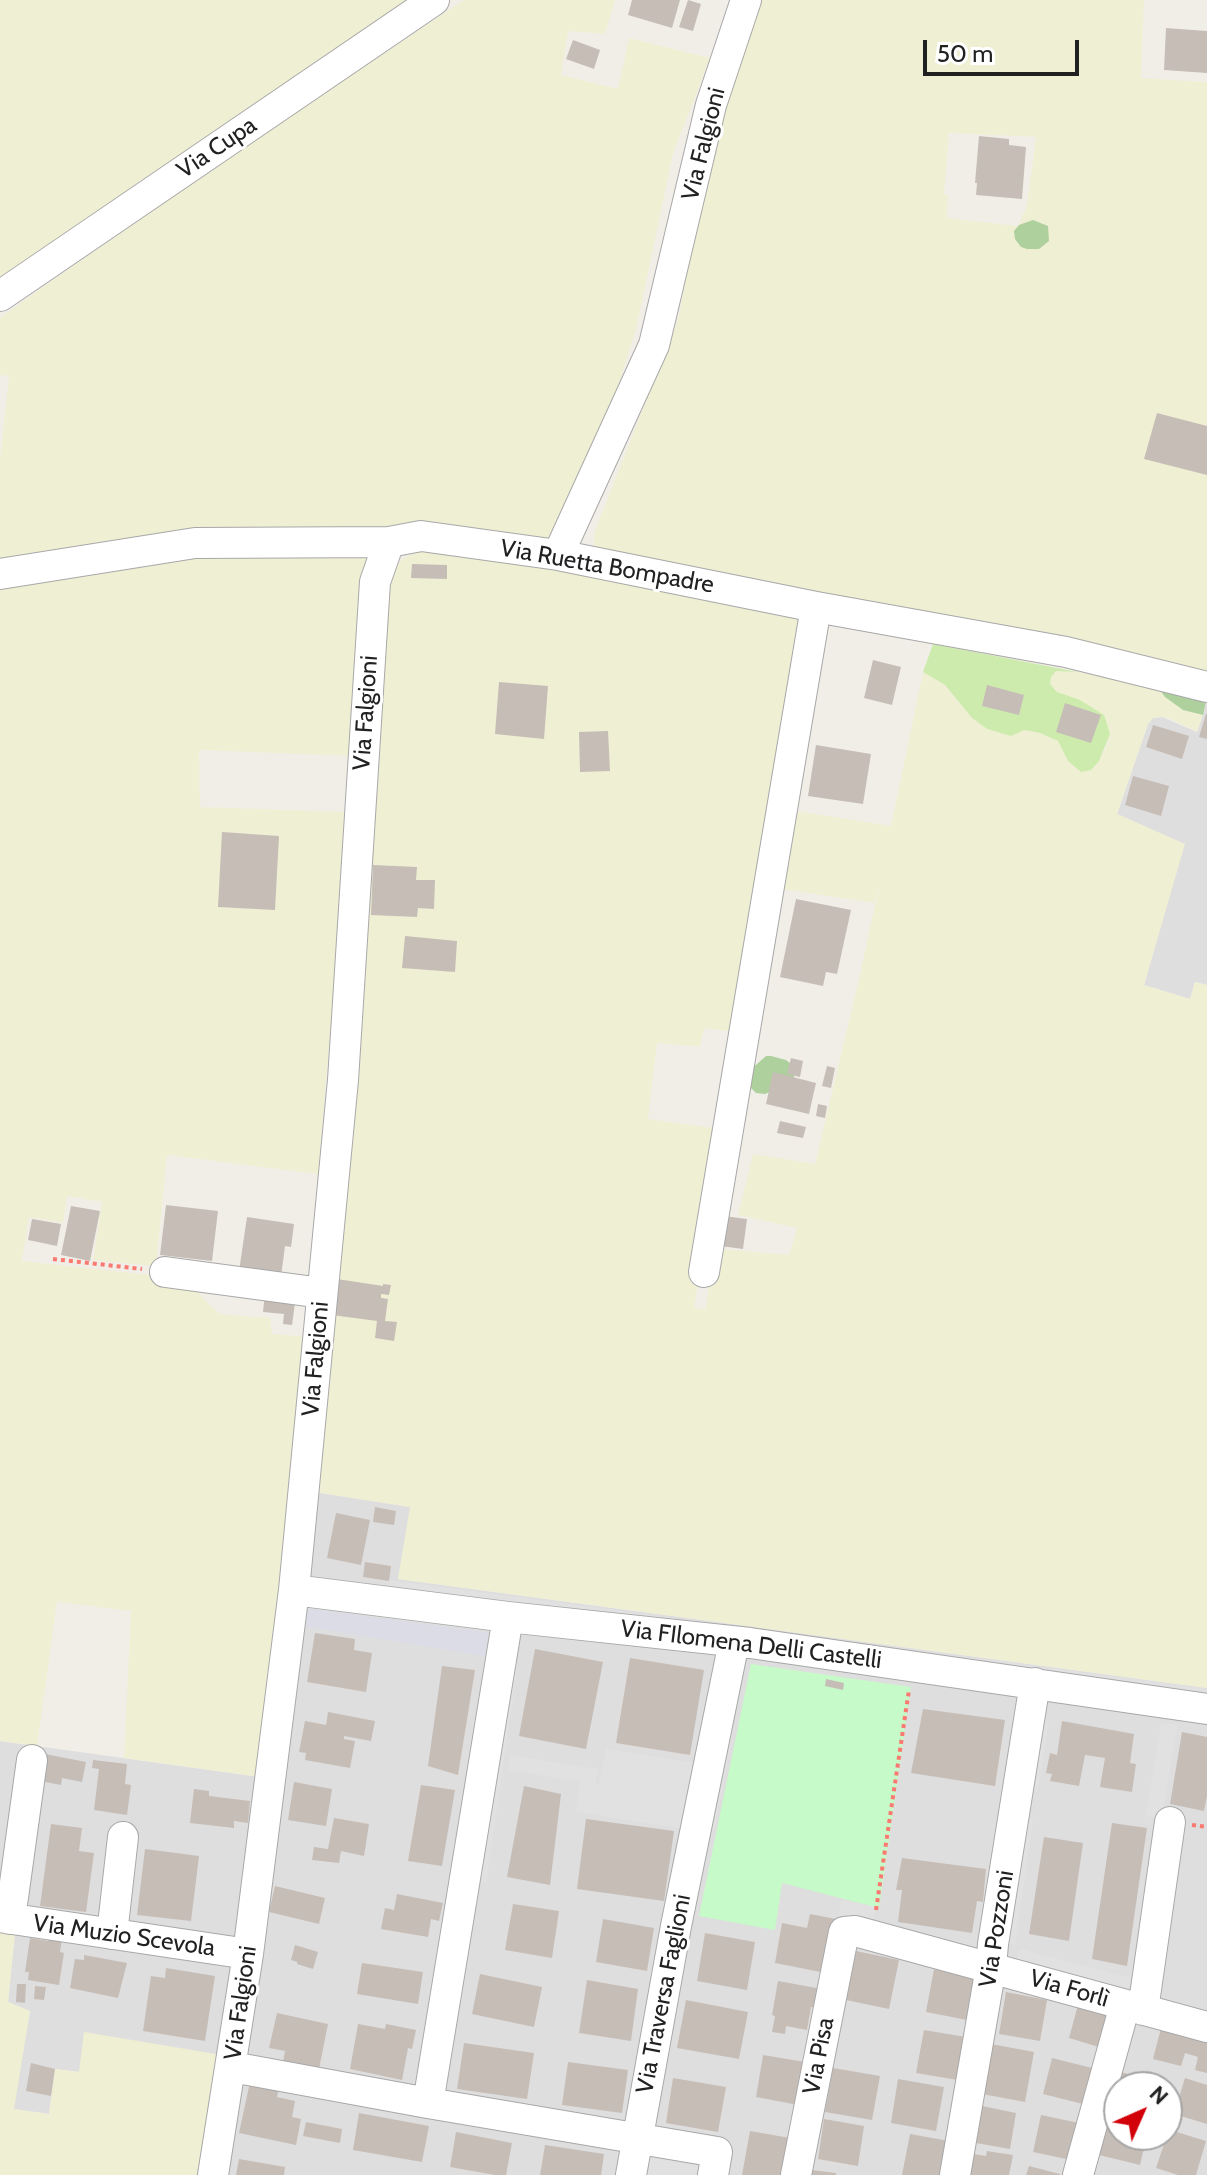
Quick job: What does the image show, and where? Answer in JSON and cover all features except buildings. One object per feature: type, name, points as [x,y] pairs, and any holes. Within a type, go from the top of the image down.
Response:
[{"type":"street","name":"Via Cupa","points":[[0,296],[434,0]]},
{"type":"street","name":"Via Falgioni","points":[[558,555],[654,345],[711,105],[746,0]]},
{"type":"street","name":"Via Ruetta Bompadre","points":[[0,574],[195,543],[389,542],[421,536],[558,555],[816,607],[1066,652],[1207,687]]},
{"type":"street","name":"Via Falgioni","points":[[213,2175],[248,1954],[294,1590],[343,1080],[375,582],[389,542]]},
{"type":"street","points":[[704,1272],[816,607]]},
{"type":"street","points":[[165,1272],[322,1293]]},
{"type":"street","name":"Via FIlomena Delli Castelli","points":[[294,1590],[912,1665],[1207,1709]]},
{"type":"street","points":[[428,2103],[508,1617]]},
{"type":"street","name":"Via Traversa Faglioni","points":[[631,2175],[676,1926],[734,1642]]},
{"type":"street","name":"Via Pozzoni","points":[[955,2175],[1035,1683]]},
{"type":"street","points":[[5,1918],[32,1760]]},
{"type":"street","points":[[1078,2175],[1134,2007],[1170,1822]]},
{"type":"street","points":[[112,1934],[123,1837]]},
{"type":"street","name":"Via Muzio Scevola","points":[[5,1918],[248,1954]]},
{"type":"street","name":"Via Forlì","points":[[857,1937],[991,1967],[1207,2027]]},
{"type":"street","name":"Via Pisa","points":[[796,2175],[857,1937]]},
{"type":"street","points":[[232,2067],[717,2152],[713,2175]]},
{"type":"path","points":[[53,1259],[165,1272]]},
{"type":"path","points":[[857,1937],[912,1665]]},
{"type":"shaded area","points":[[1207,702],[1207,985],[1195,982],[1190,999],[1144,985],[1184,844],[1117,814],[1148,724],[1153,718],[1162,717],[1197,732]]},
{"type":"shaded area","points":[[314,1492],[411,1507],[398,1579],[1207,1688],[1207,2175],[218,2175]]},
{"type":"shaded area","points":[[389,1580],[1207,1689],[1207,1698],[388,1588]]},
{"type":"shaded area","points":[[305,1608],[492,1633],[489,1657],[303,1626]]},
{"type":"shaded area","points":[[510,1663],[518,1664],[486,1884],[478,1882]]},
{"type":"shaded area","points":[[1040,1720],[1049,1721],[1038,1791],[1029,1790]]},
{"type":"shaded area","points":[[1161,1723],[1177,1725],[1162,1819],[1146,1816]]},
{"type":"shaded area","points":[[726,1727],[734,1729],[715,1829],[707,1828]]},
{"type":"shaded area","points":[[0,1741],[260,1777],[222,2055],[79,2072],[55,2069],[49,2114],[13,2109],[30,2011],[8,2002],[15,1926],[0,1923]]},
{"type":"shaded area","points":[[606,1749],[696,1763],[686,1829],[576,1812],[580,1782],[508,1770],[510,1755],[598,1769],[596,1784],[599,1785]]},
{"type":"shaded area","points":[[1025,1819],[1033,1820],[1015,1945],[1008,1944]]},
{"type":"shaded area","points":[[842,1900],[876,1907],[872,1926],[838,1919]]},
{"type":"shaded area","points":[[1020,1949],[1131,1978],[1127,1993],[1015,1964]]},
{"type":"shaded area","points":[[649,2150],[706,2160],[704,2175],[645,2175]]},
{"type":"green space","points":[[0,0],[414,0],[0,284]]},
{"type":"green space","points":[[464,0],[615,0],[605,34],[568,31],[561,75],[618,89],[629,38],[710,58],[673,154],[636,330],[611,408],[562,526],[546,540],[492,538],[396,526],[382,535],[0,567],[0,460],[9,376],[0,375],[0,318]]},
{"type":"green space","points":[[754,0],[1144,0],[1141,78],[1207,82],[1207,677],[601,557],[594,545],[594,533],[678,320],[708,163]],"holes":[[[949,133],[1036,137],[1027,205],[1018,226],[947,218],[948,195],[944,194]]]},
{"type":"green space","points":[[1033,220],[1048,226],[1049,241],[1039,249],[1027,249],[1015,239],[1014,231],[1019,225]]},
{"type":"green space","points":[[369,548],[353,756],[199,750],[200,807],[349,812],[318,1174],[167,1155],[156,1266],[93,1260],[102,1202],[67,1196],[63,1223],[29,1217],[22,1261],[195,1280],[199,1294],[220,1314],[270,1318],[272,1334],[308,1337],[260,1777],[124,1758],[131,1611],[57,1602],[37,1746],[0,1741],[0,582],[174,556]]},
{"type":"green space","points":[[438,550],[556,568],[808,616],[735,1032],[704,1028],[700,1047],[657,1043],[648,1119],[722,1129],[694,1308],[706,1309],[713,1248],[789,1255],[797,1228],[738,1215],[753,1154],[815,1164],[879,887],[874,903],[782,889],[790,810],[891,826],[923,672],[945,685],[972,718],[987,729],[1040,733],[1058,741],[1068,761],[1091,770],[1108,742],[1094,708],[1057,692],[1050,684],[1056,671],[1078,672],[1158,687],[1182,710],[1203,715],[1197,732],[1169,718],[1153,718],[1148,724],[1117,814],[1185,844],[1144,985],[1190,999],[1195,982],[1207,985],[1207,1688],[398,1579],[410,1507],[314,1492],[385,601],[394,568],[403,559],[416,552]]},
{"type":"green space","points":[[933,644],[1078,672],[1056,671],[1050,684],[1057,692],[1080,700],[1104,715],[1110,734],[1099,761],[1091,770],[1081,772],[1068,761],[1058,741],[1024,730],[1011,736],[987,729],[972,718],[945,685],[923,672]]},
{"type":"green space","points":[[1158,687],[1206,702],[1203,715],[1183,710],[1165,697]]},
{"type":"green space","points":[[766,1056],[791,1064],[794,1081],[765,1094],[756,1093],[748,1085],[749,1071]]},
{"type":"green space","points":[[751,1664],[911,1687],[879,1908],[782,1883],[775,1930],[699,1916]]},
{"type":"green space","points":[[0,1923],[16,1925],[8,2002],[30,2011],[14,2109],[49,2114],[55,2069],[79,2072],[84,2032],[222,2055],[201,2175],[0,2175]]}]
